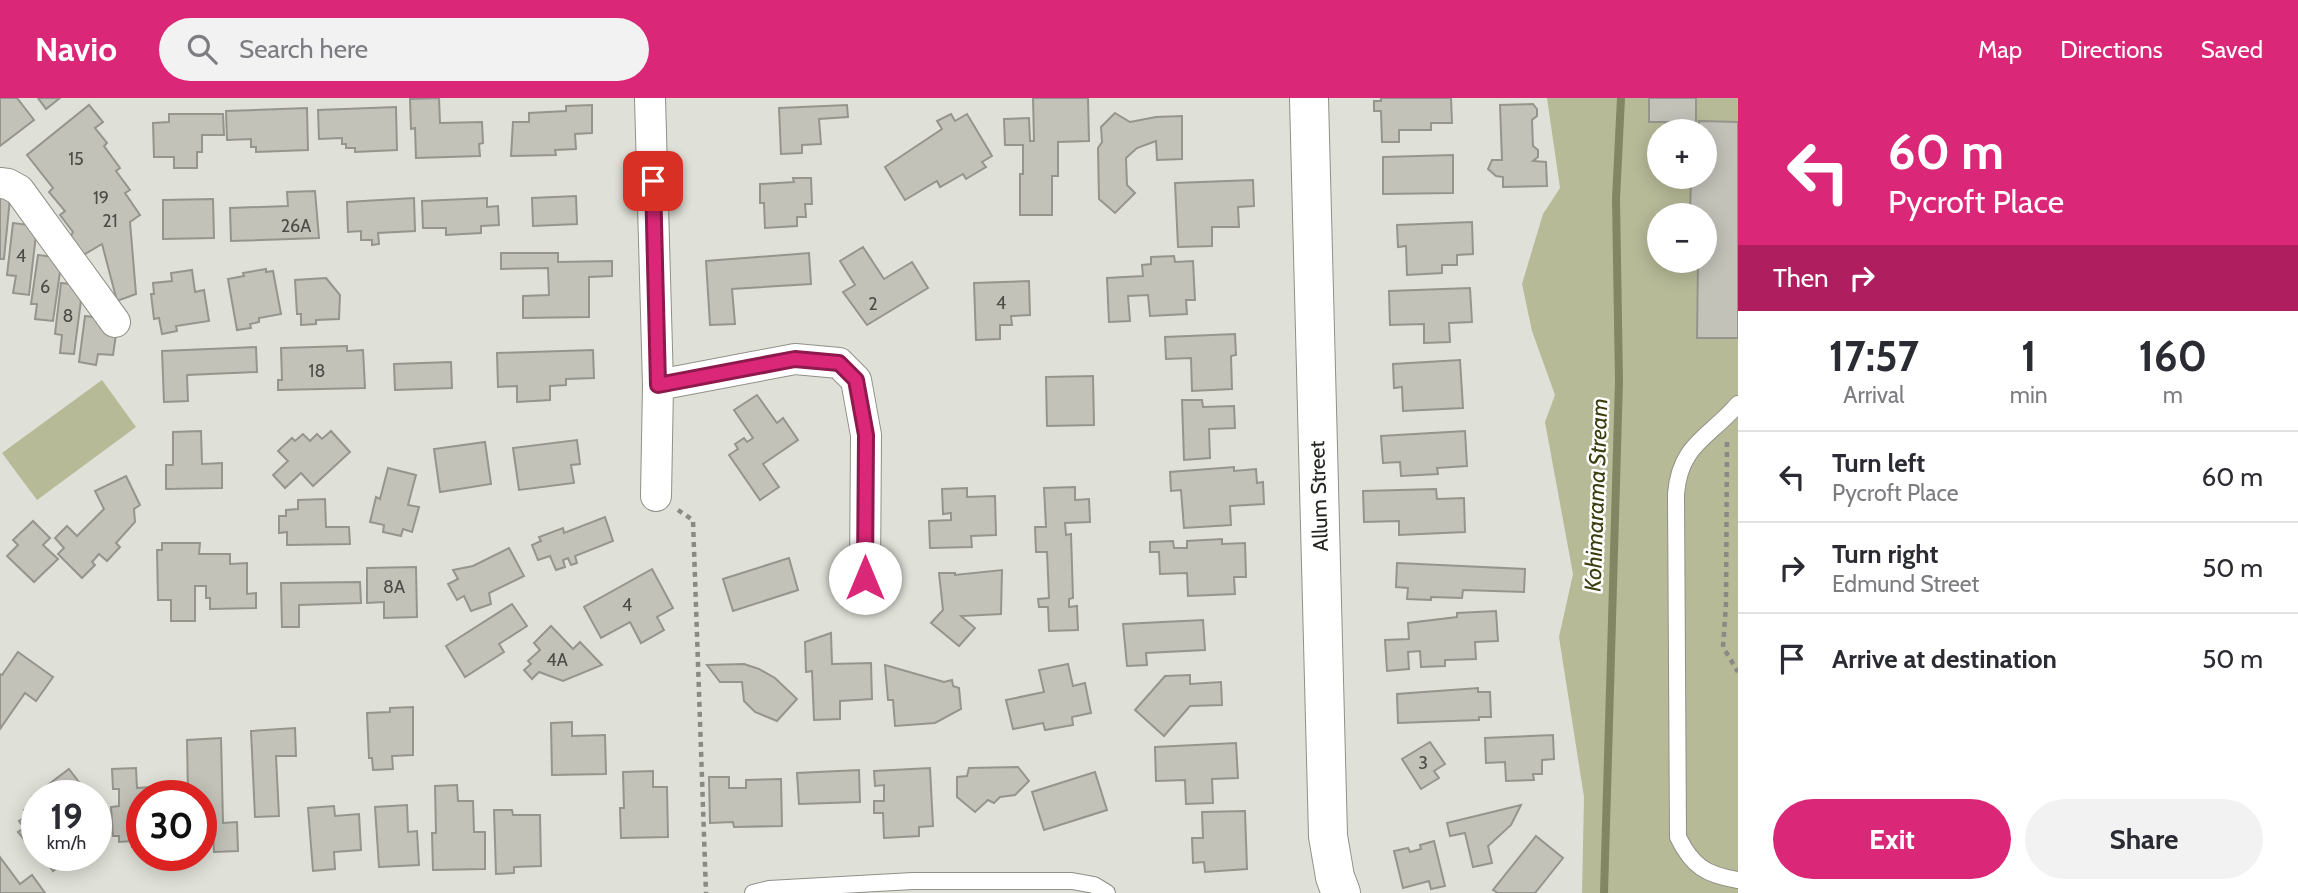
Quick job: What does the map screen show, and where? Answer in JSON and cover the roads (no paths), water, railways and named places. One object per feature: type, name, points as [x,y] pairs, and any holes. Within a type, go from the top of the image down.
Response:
[{"type":"street","points":[[650,98],[658,385],[656,496]]},
{"type":"street","name":"Allum Street","points":[[1309,98],[1328,836],[1335,877],[1341,893]]},
{"type":"street","points":[[0,183],[19,190],[116,322]]},
{"type":"street","points":[[658,385],[795,359],[839,363],[856,380],[866,435],[865,578]]},
{"type":"lane","points":[[1733,411],[1688,453],[1682,463],[1677,483],[1676,823],[1678,836],[1691,860],[1711,873],[1738,880]]},
{"type":"lane","points":[[752,893],[769,889],[913,881],[1072,881],[1094,885],[1107,893]]},
{"type":"waterway","name":"Kohimarama Stream","points":[[1604,893],[1619,381],[1616,199],[1621,98]]}]
